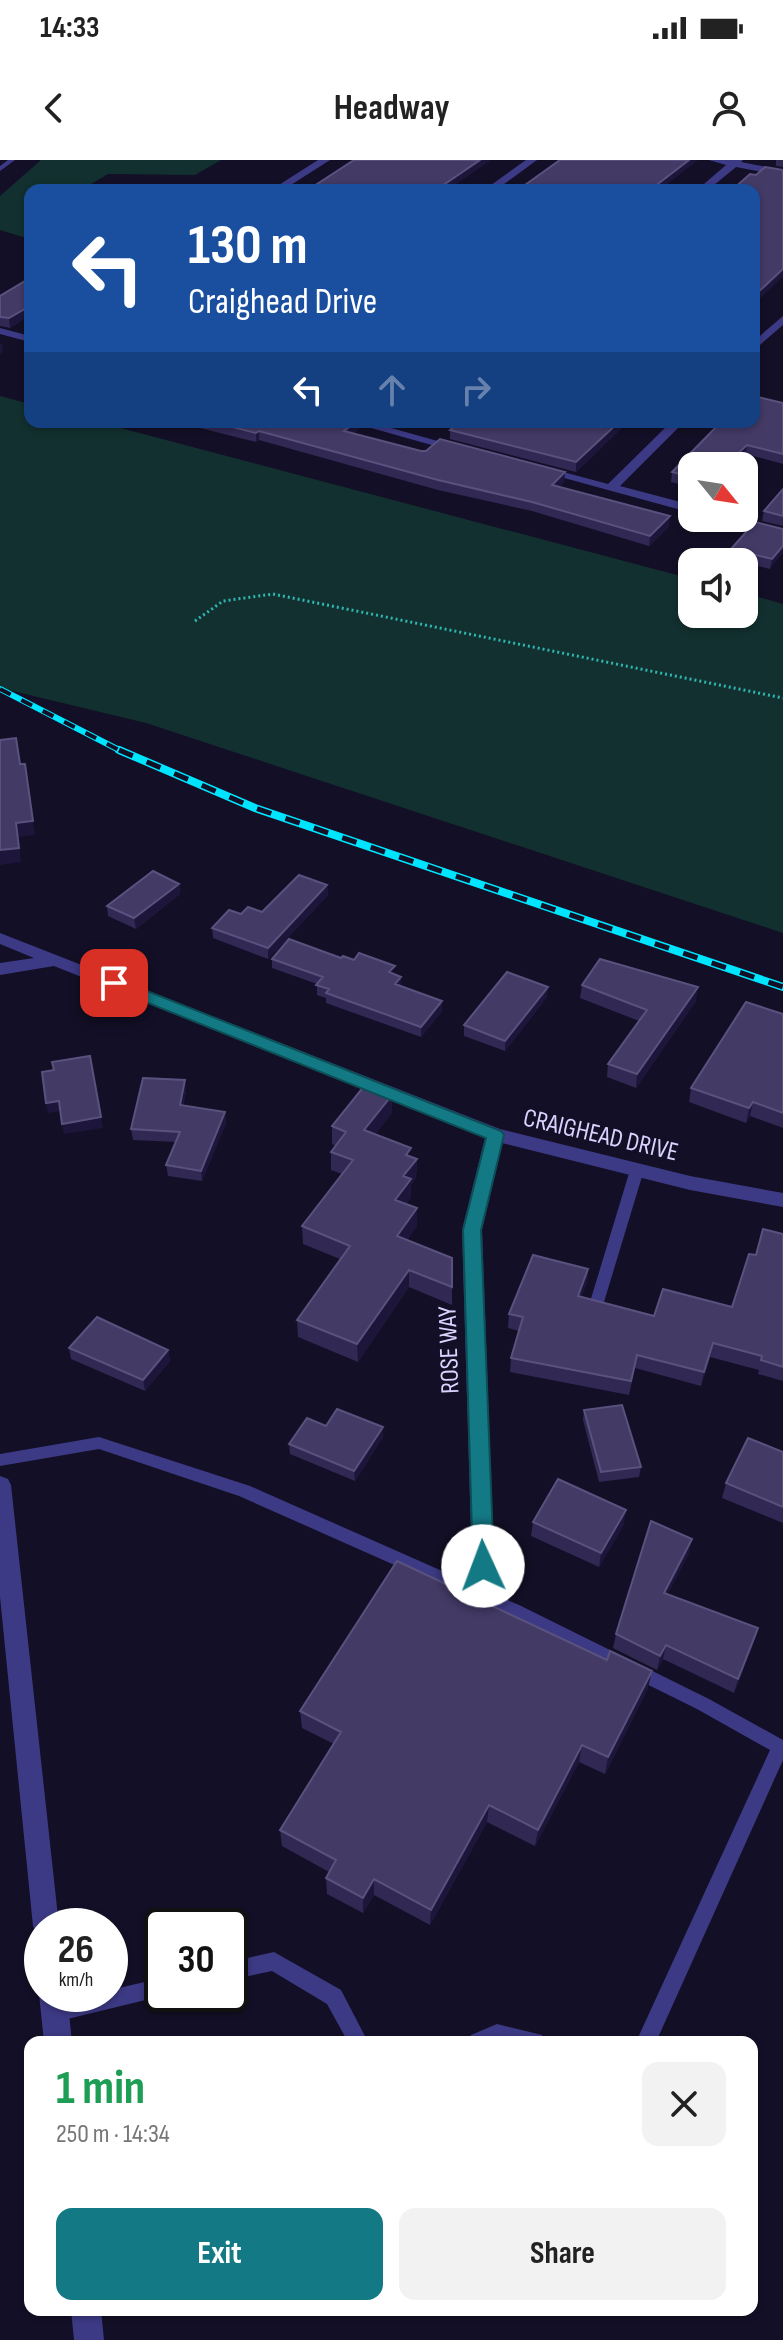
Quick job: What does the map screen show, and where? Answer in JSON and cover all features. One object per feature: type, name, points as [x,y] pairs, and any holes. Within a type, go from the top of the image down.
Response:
[{"type":"street","points":[[286,184],[325,160]]},
{"type":"street","points":[[498,184],[532,160]]},
{"type":"street","points":[[714,160],[783,173]]},
{"type":"street","points":[[709,184],[736,162]]},
{"type":"street","points":[[760,341],[783,319]]},
{"type":"street","points":[[0,331],[24,337]]},
{"type":"street","points":[[380,428],[478,454]]},
{"type":"street","points":[[404,434],[412,428]]},
{"type":"street","points":[[611,488],[672,428]]},
{"type":"street","points":[[522,465],[678,505]]},
{"type":"street","points":[[758,526],[783,533]]},
{"type":"street","name":"CRAIGHEAD DRIVE","points":[[0,938],[495,1135],[637,1170],[783,1200]]},
{"type":"street","points":[[0,969],[55,960]]},
{"type":"street","name":"ROSE WAY","points":[[483,1566],[472,1230],[495,1135]]},
{"type":"street","points":[[0,1485],[44,1908]]},
{"type":"street","points":[[55,2012],[57,2036]]},
{"type":"street","points":[[87,2316],[89,2340]]},
{"type":"lane","points":[[0,169],[12,160]]},
{"type":"lane","points":[[597,1302],[637,1170]]},
{"type":"lane","points":[[0,1460],[99,1443],[244,1491],[513,1610],[703,1704],[780,1747],[649,2036]]},
{"type":"lane","points":[[248,1967],[274,1961],[334,1997],[355,2036]]},
{"type":"path","points":[[195,621],[223,601],[273,594],[783,698]]},
{"type":"green space","points":[[41,160],[221,160],[195,175],[108,174],[91,184],[24,184],[24,237],[0,230],[0,196]]},
{"type":"green space","points":[[0,396],[24,402],[24,428],[121,428],[678,575],[678,628],[758,628],[758,597],[783,604],[783,933],[146,723],[0,688]]},
{"type":"building","points":[[354,160],[480,160],[445,184],[317,184]]},
{"type":"building","points":[[560,160],[689,160],[658,184],[526,184]]},
{"type":"building","points":[[765,167],[783,170],[783,269],[760,290],[760,184],[739,184],[750,174],[756,175]]},
{"type":"building","points":[[24,282],[24,309],[9,318],[0,317],[0,296]]},
{"type":"building","points":[[760,397],[783,403],[783,454],[747,445],[739,452],[692,452],[715,428],[760,428]]},
{"type":"building","points":[[236,428],[348,428],[344,431],[421,451],[426,451],[440,439],[565,472],[552,485],[670,516],[650,536],[532,502],[259,431]]},
{"type":"building","points":[[452,428],[613,428],[576,462],[450,430]]},
{"type":"building","points":[[783,489],[783,516],[764,511]]},
{"type":"building","points":[[758,523],[783,529],[783,546],[772,559],[758,556],[758,548],[732,548],[746,532],[758,532]]},
{"type":"building","points":[[16,738],[20,764],[25,764],[33,821],[16,823],[19,848],[0,850],[0,740]]},
{"type":"building","points":[[153,871],[179,884],[134,918],[107,906]]},
{"type":"building","points":[[299,875],[327,885],[268,948],[212,928],[229,910],[241,914],[248,907],[262,912]]},
{"type":"building","points":[[289,939],[341,958],[354,960],[359,953],[395,966],[389,972],[401,977],[395,984],[442,1001],[421,1027],[326,993],[329,989],[316,985],[323,977],[272,959]]},
{"type":"building","points":[[600,959],[698,987],[637,1074],[608,1064],[647,1010],[582,985]]},
{"type":"building","points":[[507,972],[548,987],[505,1041],[464,1025]]},
{"type":"building","points":[[746,1002],[783,1014],[783,1113],[753,1102],[749,1108],[691,1088]]},
{"type":"building","points":[[90,1056],[101,1117],[62,1124],[59,1101],[46,1103],[42,1072],[54,1070],[52,1062]]},
{"type":"building","points":[[143,1078],[185,1080],[180,1105],[225,1112],[201,1171],[166,1165],[180,1132],[131,1129]]},
{"type":"building","points":[[365,1085],[392,1095],[364,1130],[411,1148],[406,1155],[417,1159],[403,1176],[411,1179],[395,1200],[417,1208],[397,1236],[452,1258],[452,1287],[409,1270],[357,1344],[297,1320],[350,1246],[302,1226],[353,1160],[331,1152],[346,1132],[332,1126]]},
{"type":"building","points":[[763,1229],[783,1234],[783,1367],[761,1360],[762,1356],[713,1343],[704,1372],[637,1355],[631,1381],[511,1358],[523,1317],[509,1314],[533,1255],[588,1269],[578,1296],[654,1316],[663,1289],[732,1307],[749,1254],[756,1255]]},
{"type":"building","points":[[97,1317],[168,1350],[143,1380],[69,1348]]},
{"type":"building","points":[[622,1405],[641,1467],[601,1472],[584,1410]]},
{"type":"building","points":[[337,1409],[383,1427],[354,1471],[289,1444],[307,1418],[326,1426]]},
{"type":"building","points":[[748,1438],[783,1452],[783,1507],[726,1483]]},
{"type":"building","points":[[558,1479],[626,1510],[601,1553],[533,1522]]},
{"type":"building","points":[[651,1521],[692,1539],[664,1593],[758,1628],[738,1679],[666,1645],[660,1656],[616,1634]]},
{"type":"building","points":[[397,1561],[607,1660],[610,1651],[652,1671],[608,1757],[582,1745],[538,1830],[489,1805],[431,1910],[374,1879],[363,1898],[326,1878],[336,1860],[280,1830],[341,1732],[300,1711]]},
{"type":"railway","points":[[0,689],[120,750]]},
{"type":"railway","points":[[120,750],[255,808],[783,987]]},
{"type":"route","points":[[114,983],[495,1135],[472,1230],[483,1566]]}]
